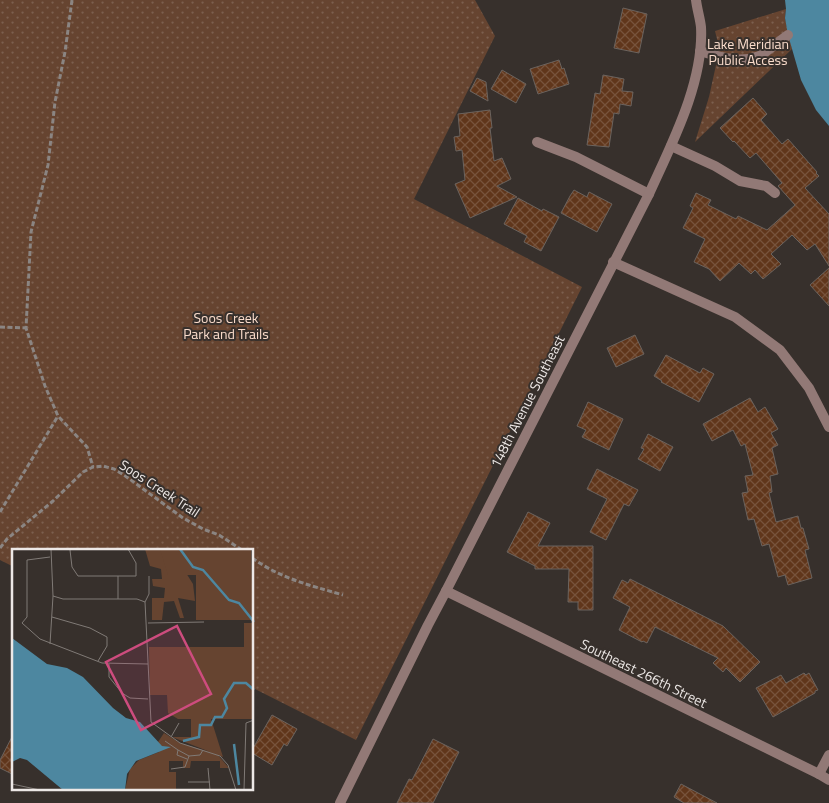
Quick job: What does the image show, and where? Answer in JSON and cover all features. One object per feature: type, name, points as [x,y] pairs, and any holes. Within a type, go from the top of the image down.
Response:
[{"type":"street","name":"148th Avenue Southeast","points":[[340,803],[428,624],[671,146],[690,97],[700,51],[701,26],[696,0]]},
{"type":"street","points":[[700,51],[738,60],[750,60],[760,56],[788,35]]},
{"type":"street","points":[[536,142],[576,157],[648,194]]},
{"type":"street","points":[[671,146],[715,166],[740,181],[766,186],[775,193]]},
{"type":"street","points":[[613,262],[735,317],[780,350],[809,388],[829,427]]},
{"type":"street","name":"Southeast 266th Street","points":[[446,591],[829,780]]},
{"type":"street","points":[[819,774],[829,755]]},
{"type":"path","points":[[0,548],[7,539],[53,501],[82,472],[93,467],[87,448],[58,416],[45,386],[26,328],[31,232],[48,165],[55,102],[72,0]]},
{"type":"path","points":[[0,327],[26,328]]},
{"type":"path","points":[[0,512],[58,416]]},
{"type":"path","name":"Soos Creek Trail","points":[[93,467],[103,466],[114,469],[183,518],[219,535],[240,549]]},
{"type":"path","points":[[254,559],[276,573],[300,583],[343,595]]},
{"type":"green space","name":"Soos Creek Park and Trails","points":[[0,0],[475,0],[495,36],[414,199],[582,287],[356,740],[254,689],[254,549],[12,549],[12,566],[0,560]]},
{"type":"green space","name":"Lake Meridian Public Access","points":[[786,9],[785,18],[792,49],[695,142],[709,97],[718,56],[718,43],[715,31]]},
{"type":"water","points":[[785,0],[829,0],[829,126],[816,110],[801,80],[788,35],[785,18]]},
{"type":"building","points":[[623,8],[647,14],[639,53],[614,48]]},
{"type":"building","points":[[559,60],[562,69],[564,68],[569,84],[538,94],[530,69]]},
{"type":"building","points":[[502,70],[526,84],[516,103],[491,89]]},
{"type":"building","points":[[603,75],[624,79],[622,91],[633,92],[631,106],[620,104],[619,114],[614,113],[609,147],[587,145],[595,93],[600,94]]},
{"type":"building","points":[[477,78],[486,82],[488,101],[470,91]]},
{"type":"building","points":[[753,98],[767,114],[761,120],[782,144],[788,139],[819,176],[805,188],[829,214],[829,266],[815,244],[807,250],[792,235],[771,254],[781,264],[763,279],[755,270],[751,274],[739,263],[720,281],[709,269],[694,262],[705,239],[683,228],[693,208],[690,206],[696,193],[711,200],[708,205],[736,219],[738,216],[767,230],[795,205],[778,186],[782,183],[756,153],[750,158],[720,128]]},
{"type":"building","points":[[490,110],[494,161],[502,158],[511,179],[497,186],[517,197],[470,218],[455,184],[465,180],[462,150],[456,151],[454,137],[460,136],[458,114]]},
{"type":"building","points":[[574,190],[587,197],[589,192],[612,204],[597,232],[561,213]]},
{"type":"building","points":[[518,198],[542,211],[543,209],[559,217],[541,251],[524,242],[527,236],[504,224]]},
{"type":"building","points":[[829,268],[829,306],[810,285]]},
{"type":"building","points":[[635,335],[644,354],[616,367],[607,348]]},
{"type":"building","points":[[666,355],[700,373],[703,368],[714,374],[699,402],[661,382],[654,376]]},
{"type":"building","points":[[750,398],[758,412],[765,407],[778,429],[771,433],[778,445],[772,448],[778,474],[770,476],[772,492],[769,493],[776,522],[798,516],[809,549],[805,550],[812,578],[788,585],[785,575],[778,577],[769,544],[762,546],[754,519],[748,520],[742,493],[748,492],[745,476],[753,475],[745,444],[741,446],[733,430],[712,441],[703,424]]},
{"type":"building","points":[[588,402],[623,419],[609,450],[582,437],[586,430],[577,426]]},
{"type":"building","points":[[648,434],[673,447],[660,471],[638,459],[644,449],[641,448]]},
{"type":"building","points":[[597,469],[638,490],[629,506],[624,504],[606,540],[590,532],[607,499],[587,489]]},
{"type":"building","points":[[528,512],[550,523],[538,546],[593,546],[593,610],[578,610],[578,602],[568,602],[569,569],[535,569],[535,566],[507,552]]},
{"type":"building","points":[[630,579],[723,626],[760,662],[740,682],[726,668],[723,672],[713,663],[718,658],[655,627],[647,643],[619,630],[630,607],[613,598],[622,580],[628,583]]},
{"type":"building","points":[[804,673],[806,675],[809,673],[818,690],[773,717],[756,688],[781,675],[786,683]]},
{"type":"building","points":[[272,715],[297,729],[287,746],[284,744],[272,765],[254,754],[254,746]]},
{"type":"building","points":[[12,737],[12,774],[0,768],[0,760]]},
{"type":"building","points":[[433,739],[459,752],[433,803],[397,803],[409,779],[412,780]]},
{"type":"building","points":[[681,784],[717,803],[684,803],[674,797]]}]
